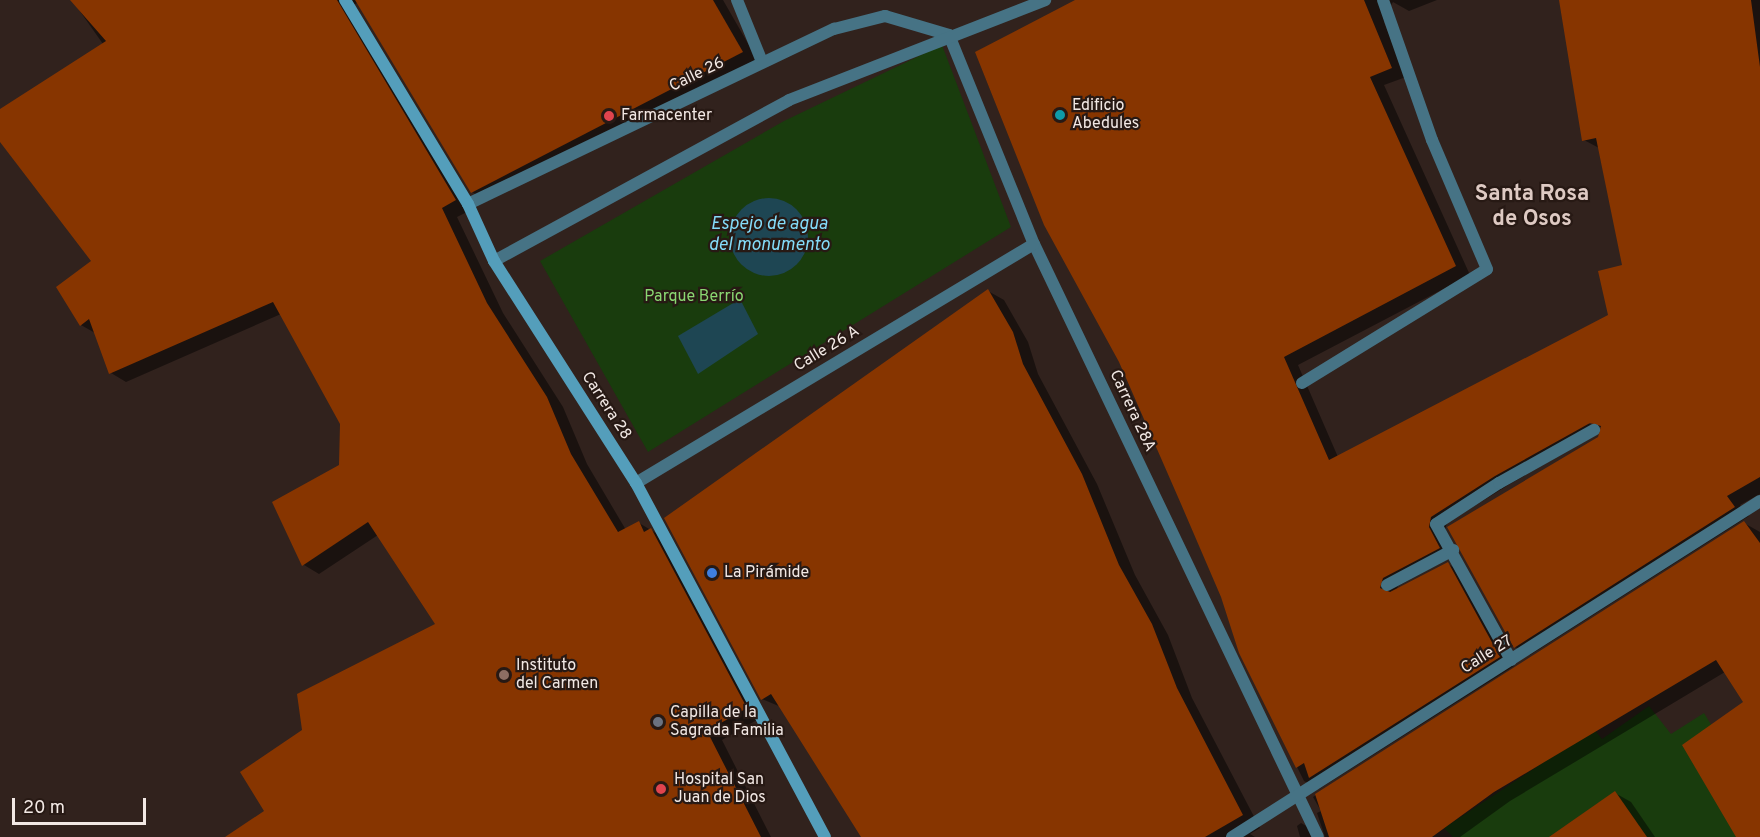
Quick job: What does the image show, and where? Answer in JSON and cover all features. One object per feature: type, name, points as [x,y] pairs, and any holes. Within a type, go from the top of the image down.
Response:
[{"type":"main road","name":"Carrera 28","points":[[345,0],[468,204],[494,261],[636,483],[825,837]]},
{"type":"street","points":[[737,0],[762,62]]},
{"type":"street","points":[[494,261],[789,100],[949,35],[1045,0]]},
{"type":"street","points":[[1302,383],[1487,269],[1432,140],[1383,0]]},
{"type":"street","name":"Calle 26","points":[[468,204],[834,29],[885,16],[949,35]]},
{"type":"street","name":"Carrera 28A","points":[[949,35],[1034,243],[1296,796],[1318,837]]},
{"type":"street","name":"Calle 26 A","points":[[636,483],[1034,243]]},
{"type":"street","points":[[1511,660],[1453,550],[1436,524],[1499,483],[1594,430]]},
{"type":"street","name":"Calle 27","points":[[1232,837],[1760,501]]},
{"type":"street","points":[[1387,585],[1453,550]]},
{"type":"green space","name":"Parque Berrío","points":[[942,45],[1011,227],[648,452],[540,261],[784,121]]},
{"type":"green space","points":[[1649,706],[1671,734],[1704,713],[1731,757],[1736,837],[1647,837],[1615,792],[1549,837],[1453,837],[1444,828],[1594,729],[1602,739]]},
{"type":"water","name":"Espejo de agua del monumento","points":[[761,198],[777,198],[791,204],[802,215],[808,229],[808,245],[802,259],[791,270],[777,276],[761,276],[747,270],[736,259],[730,245],[730,229],[736,215],[747,204]]},
{"type":"water","points":[[740,299],[758,334],[698,374],[678,336]]},
{"type":"building","points":[[70,0],[337,0],[456,200],[442,208],[487,303],[547,397],[571,454],[618,532],[639,521],[644,532],[651,528],[747,708],[707,731],[761,837],[225,837],[264,811],[240,772],[302,730],[297,694],[435,624],[368,522],[302,566],[272,502],[339,465],[340,424],[273,302],[109,374],[89,319],[80,326],[56,287],[91,261],[0,142],[0,109],[106,41]]},
{"type":"building","points":[[355,0],[713,0],[743,52],[471,193]]},
{"type":"building","points":[[1075,0],[1364,0],[1392,68],[1370,77],[1456,266],[1284,357],[1329,460],[1608,315],[1598,271],[1622,265],[1596,138],[1582,141],[1559,0],[1751,0],[1760,67],[1760,477],[1727,496],[1735,507],[1514,648],[1447,527],[1598,437],[1601,426],[1590,423],[1495,476],[1431,517],[1429,527],[1440,548],[1383,578],[1380,588],[1390,592],[1448,562],[1500,657],[1309,778],[1304,763],[1296,768],[1239,653],[1221,597],[1119,362],[1044,225],[975,52]]},
{"type":"building","points":[[988,289],[1013,332],[1023,364],[1082,474],[1119,565],[1152,624],[1177,688],[1243,815],[1205,837],[861,837],[771,694],[761,700],[664,518]]},
{"type":"building","points":[[1744,521],[1760,543],[1760,837],[1736,837],[1682,745],[1743,702],[1716,660],[1494,792],[1432,837],[1329,837],[1315,794]]},
{"type":"building","points":[[1615,791],[1647,837],[1549,837]]},
{"type":"place","name":"Edificio Abedules","points":[[1060,115]]},
{"type":"place","name":"Farmacenter","points":[[609,116]]},
{"type":"place","name":"La Pirámide","points":[[712,573]]},
{"type":"place","name":"Instituto del Carmen","points":[[504,675]]},
{"type":"place","name":"Capilla de la Sagrada Familia","points":[[658,722]]},
{"type":"place","name":"Hospital San Juan de Dios","points":[[661,789]]},
{"type":"district","name":"Santa Rosa de Osos","points":[[1532,206]]}]
